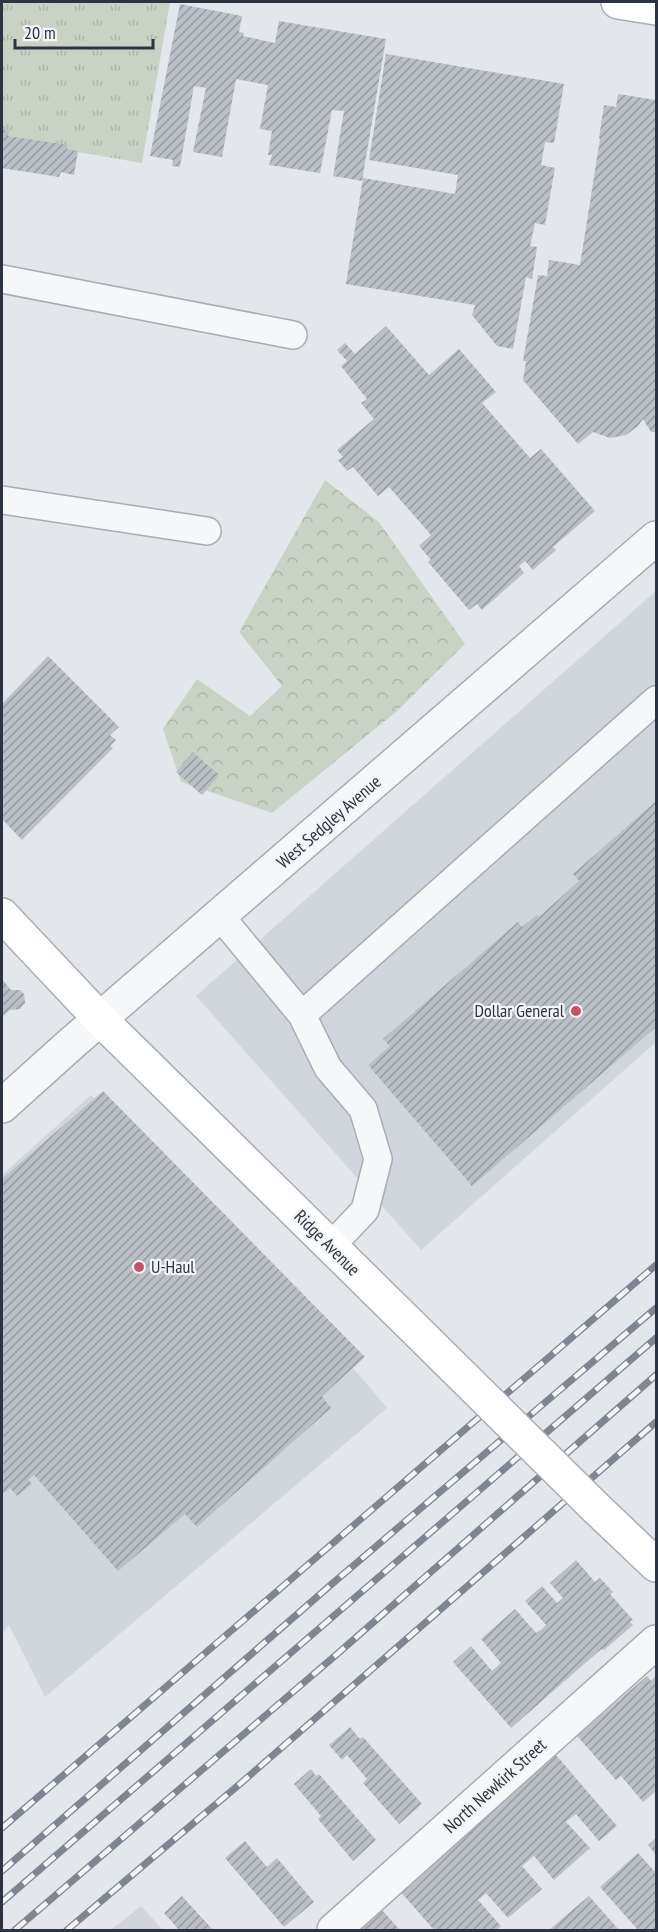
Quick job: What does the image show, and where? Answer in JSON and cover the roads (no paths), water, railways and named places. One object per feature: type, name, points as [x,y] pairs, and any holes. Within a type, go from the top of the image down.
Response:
[{"type":"street","points":[[618,2],[657,8]]},
{"type":"street","name":"West Sedgley Avenue","points":[[2,1106],[657,538]]},
{"type":"street","name":"Ridge Avenue","points":[[2,915],[100,1020],[595,1507],[657,1565]]},
{"type":"street","name":"North Newkirk Street","points":[[334,1930],[657,1642]]},
{"type":"lane","points":[[2,279],[293,335]]},
{"type":"lane","points":[[2,500],[207,531]]},
{"type":"lane","points":[[302,1015],[657,700]]},
{"type":"lane","points":[[220,916],[302,1015],[328,1068],[363,1109],[378,1159],[365,1210],[330,1247]]},
{"type":"railway","points":[[2,1828],[656,1265]]},
{"type":"railway","points":[[2,1871],[333,1583],[656,1308]]},
{"type":"railway","points":[[2,1902],[656,1338]]},
{"type":"railway","points":[[15,1930],[336,1655],[656,1375]]},
{"type":"railway","points":[[67,1930],[241,1783],[656,1422]]},
{"type":"place","name":"Dollar General","points":[[576,1011]]},
{"type":"place","name":"U-Haul","points":[[139,1267]]}]
